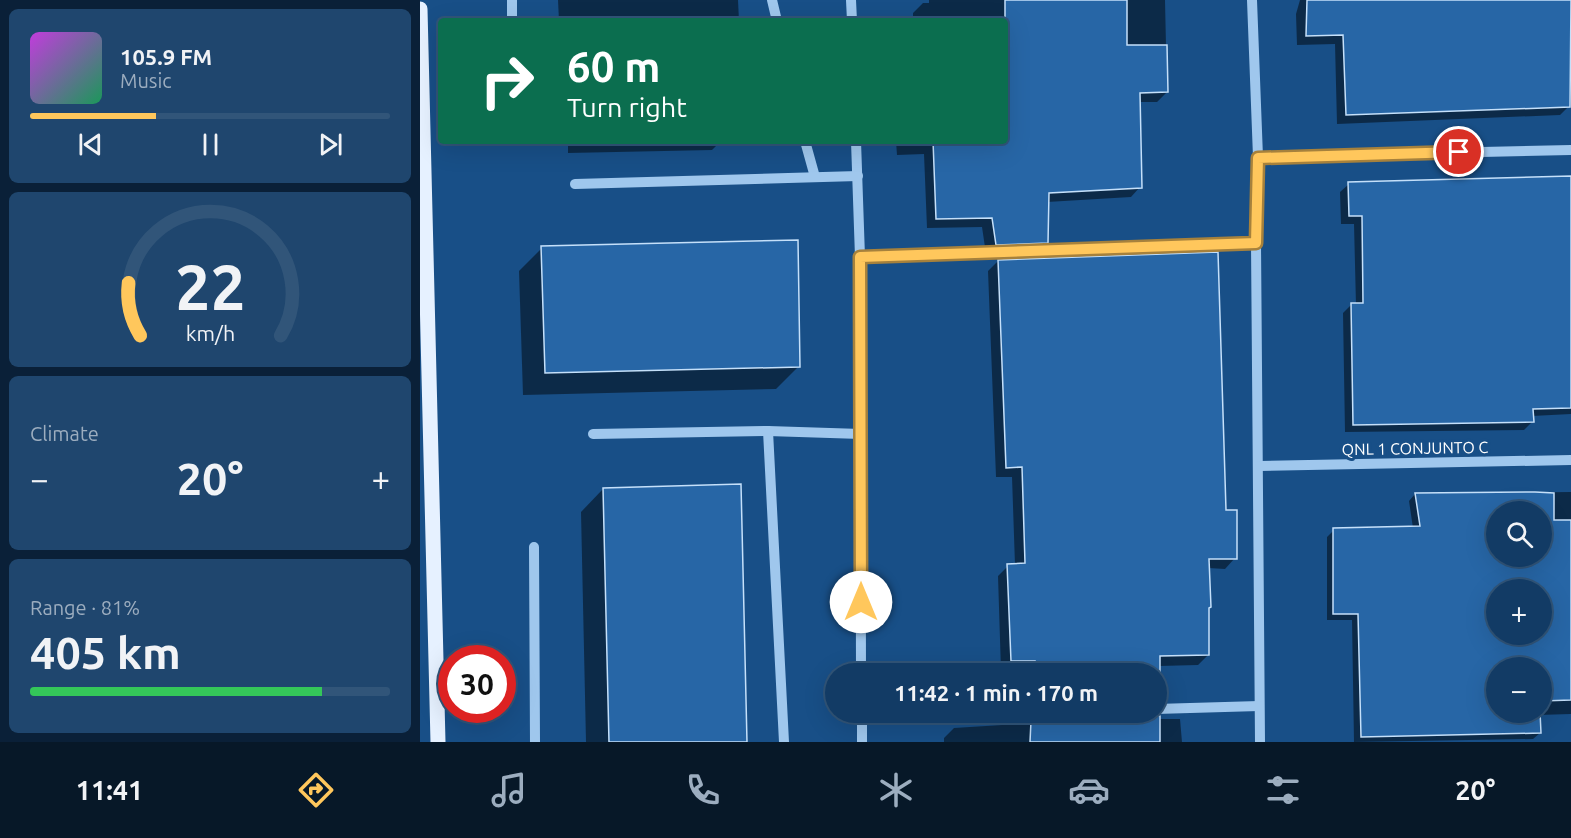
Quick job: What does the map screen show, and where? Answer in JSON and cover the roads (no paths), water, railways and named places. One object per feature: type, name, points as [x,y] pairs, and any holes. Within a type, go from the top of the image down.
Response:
[{"type":"main road","points":[[420,9],[421,124],[438,742]]},
{"type":"street","points":[[512,0],[512,18]]},
{"type":"street","points":[[772,0],[776,18]]},
{"type":"street","points":[[851,0],[852,18]]},
{"type":"street","points":[[1252,0],[1258,158],[1256,243],[1260,466],[1260,742]]},
{"type":"street","points":[[806,144],[815,177]]},
{"type":"street","points":[[856,144],[860,257],[861,663]]},
{"type":"street","points":[[1258,158],[1571,150]]},
{"type":"street","points":[[575,184],[858,176]]},
{"type":"street","points":[[860,257],[1256,243]]},
{"type":"street","points":[[593,434],[768,431],[861,434]]},
{"type":"street","points":[[768,431],[784,742]]},
{"type":"street","name":"QNL 1 CONJUNTO C","points":[[1260,466],[1571,460]]},
{"type":"street","points":[[534,547],[535,742]]},
{"type":"street","points":[[1167,710],[1259,706]]},
{"type":"street","points":[[862,723],[862,742]]}]
